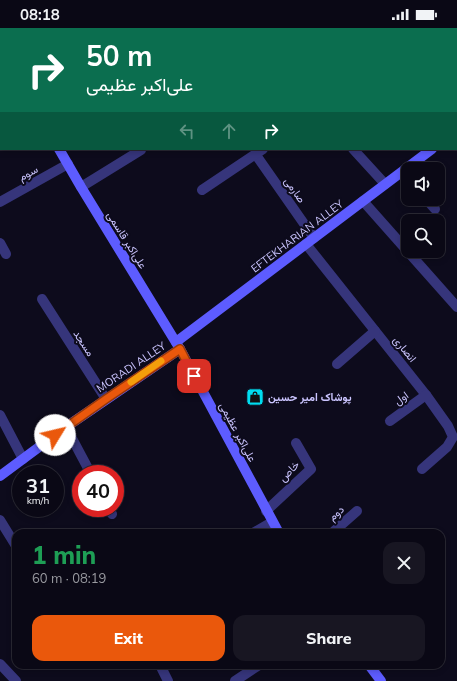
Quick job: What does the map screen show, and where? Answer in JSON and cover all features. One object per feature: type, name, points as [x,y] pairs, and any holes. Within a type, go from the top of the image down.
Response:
[{"type":"street","name":"علی‌اکبر قاسمی","points":[[60,150],[178,345]]},
{"type":"street","points":[[81,187],[141,150]]},
{"type":"street","points":[[354,150],[385,184]]},
{"type":"street","name":"EFTEKHARIAN ALLEY","points":[[415,162],[431,150]]},
{"type":"street","name":"صارمی","points":[[202,190],[260,152],[310,241]]},
{"type":"street","name":"سوم","points":[[0,202],[68,164]]},
{"type":"street","name":"EFTEKHARIAN ALLEY","points":[[178,345],[310,241],[401,173]]},
{"type":"street","points":[[363,201],[457,307]]},
{"type":"street","points":[[433,206],[436,209]]},
{"type":"street","name":"انصاری","points":[[310,241],[375,331],[426,395],[448,426],[453,436],[447,447],[422,469]]},
{"type":"street","points":[[0,243],[6,254]]},
{"type":"street","name":"مسجد","points":[[42,300],[106,399]]},
{"type":"street","points":[[337,364],[375,331]]},
{"type":"street","name":"MORADI ALLEY","points":[[0,476],[178,345]]},
{"type":"street","name":"علی‌اکبر عظیمی","points":[[178,345],[276,529]]},
{"type":"street","name":"اول","points":[[390,421],[426,395]]},
{"type":"street","points":[[0,415],[23,459]]},
{"type":"street","points":[[66,427],[86,465]]},
{"type":"street","name":"خاص","points":[[266,511],[311,469],[296,443]]},
{"type":"street","name":"دوم","points":[[336,529],[356,511]]},
{"type":"street","points":[[0,520],[12,540]]},
{"type":"street","points":[[260,529],[272,522]]},
{"type":"street","points":[[0,664],[16,681]]},
{"type":"street","points":[[162,669],[168,681]]},
{"type":"street","points":[[235,681],[253,669]]},
{"type":"street","points":[[371,669],[381,681]]},
{"type":"slow traffic","points":[[131,382],[161,361]]},
{"type":"place","name":"پوشاک امیر حسین","points":[[255,397]]},
{"type":"route","points":[[55,435],[180,349],[194,376]]}]
